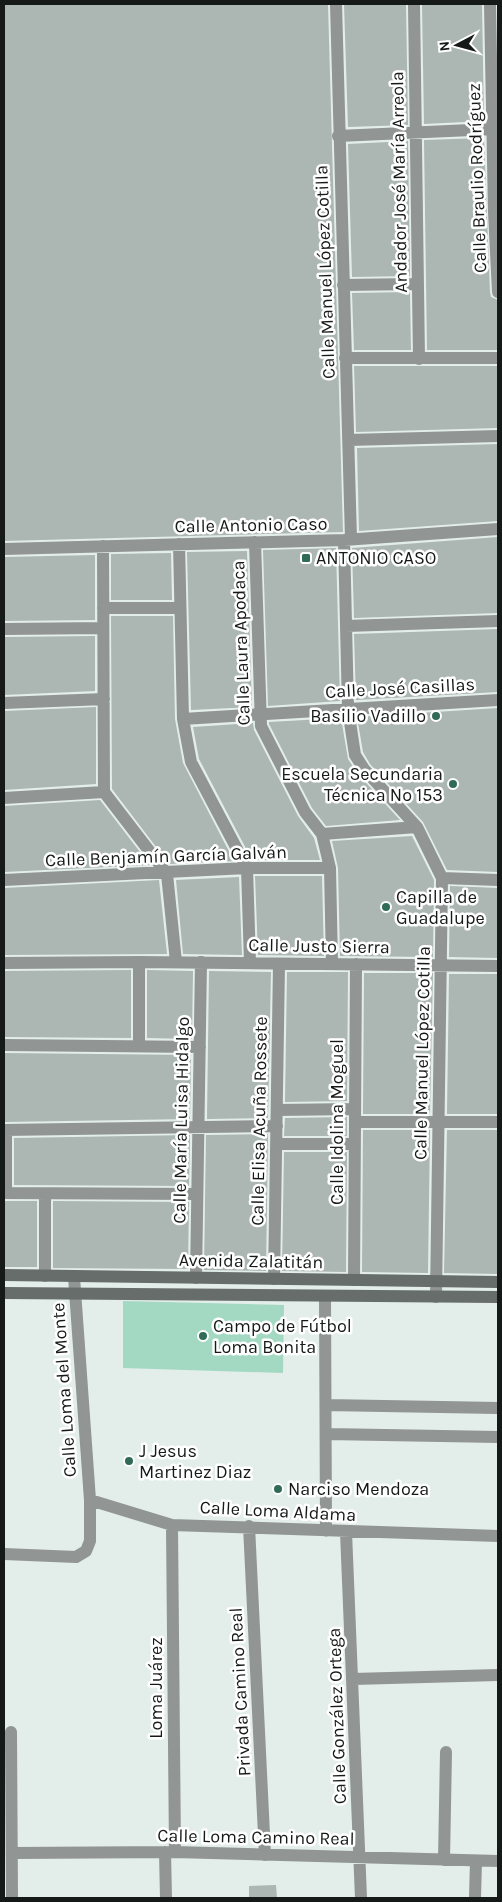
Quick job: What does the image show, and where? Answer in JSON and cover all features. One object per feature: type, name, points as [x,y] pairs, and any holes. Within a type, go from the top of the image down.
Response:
[{"type":"street","name":"Calle Manuel López Cotilla","points":[[336,4],[338,136],[349,440],[346,626],[348,709],[356,756],[364,769],[417,827],[442,878],[436,1296]]},
{"type":"street","name":"Andador José María Arreola","points":[[414,4],[419,359]]},
{"type":"street","name":"Calle Braulio Rodríguez","points":[[490,4],[494,19],[493,129],[498,292]]},
{"type":"street","points":[[338,136],[493,129]]},
{"type":"street","points":[[343,285],[417,284]]},
{"type":"street","points":[[345,358],[498,358]]},
{"type":"street","points":[[349,440],[498,436]]},
{"type":"street","name":"Calle Antonio Caso","points":[[4,549],[347,540],[498,529]]},
{"type":"street","name":"Calle Laura Apodaca","points":[[255,542],[260,714],[263,734],[305,812],[322,834],[330,868],[332,964]]},
{"type":"street","points":[[178,544],[183,719],[191,762],[247,868],[250,963]]},
{"type":"street","points":[[103,546],[104,792],[167,874],[176,962]]},
{"type":"street","points":[[103,608],[180,608]]},
{"type":"street","points":[[346,626],[498,621]]},
{"type":"street","points":[[4,629],[103,628]]},
{"type":"street","points":[[4,703],[104,699]]},
{"type":"street","name":"Calle José Casillas","points":[[183,719],[498,700]]},
{"type":"street","points":[[4,798],[104,792]]},
{"type":"street","points":[[322,834],[417,827]]},
{"type":"street","name":"Calle Benjamín García Galván","points":[[4,880],[167,874],[247,868],[330,868]]},
{"type":"street","points":[[442,878],[498,880]]},
{"type":"street","points":[[139,962],[139,1046]]},
{"type":"street","name":"Calle Justo Sierra","points":[[4,963],[201,962],[498,966]]},
{"type":"street","name":"Calle María Luisa Hidalgo","points":[[196,1278],[201,962]]},
{"type":"street","name":"Calle Elisa Acuña Rossete","points":[[274,1279],[279,964]]},
{"type":"street","name":"Calle Idolina Moguel","points":[[354,1280],[356,964]]},
{"type":"street","points":[[4,1045],[200,1046]]},
{"type":"street","points":[[277,1110],[438,1122],[498,1122]]},
{"type":"street","points":[[198,1194],[5,1193],[5,1130],[277,1126]]},
{"type":"street","points":[[276,1144],[355,1144]]},
{"type":"street","points":[[45,1194],[46,1276]]},
{"type":"street","name":"Avenida Zalatitán","points":[[4,1275],[498,1282]]},
{"type":"street","name":"Calle Loma del Monte","points":[[4,1554],[76,1557],[86,1552],[90,1541],[90,1500],[74,1276]]},
{"type":"street","name":"Avenida Zalatitán","points":[[4,1293],[498,1297]]},
{"type":"street","points":[[325,1296],[326,1531]]},
{"type":"street","points":[[326,1405],[498,1408]]},
{"type":"street","points":[[327,1434],[498,1437]]},
{"type":"street","name":"Calle Loma Aldama","points":[[90,1500],[172,1525],[249,1526],[346,1532],[498,1536]]},
{"type":"street","name":"Loma Juárez","points":[[166,1898],[170,1852],[172,1525]]},
{"type":"street","name":"Privada Camino Real","points":[[249,1526],[265,1855]]},
{"type":"street","name":"Calle González Ortega","points":[[346,1532],[361,1898]]},
{"type":"street","points":[[353,1679],[498,1675]]},
{"type":"street","points":[[11,1732],[12,1898]]},
{"type":"street","points":[[444,1860],[446,1752]]},
{"type":"street","name":"Calle Loma Camino Real","points":[[13,1853],[170,1852],[498,1860]]},
{"type":"street","points":[[474,1898],[476,1860]]},
{"type":"green space","name":"Campo de Fútbol Loma Bonita","points":[[123,1301],[284,1305],[283,1373],[123,1368]]},
{"type":"building","points":[[4,4],[328,4],[343,532],[4,541]]},
{"type":"building","points":[[344,4],[406,4],[408,125],[348,127]]},
{"type":"building","points":[[422,4],[482,4],[484,121],[424,124]]},
{"type":"building","points":[[484,138],[490,292],[491,297],[498,300],[498,350],[427,350],[424,140]]},
{"type":"building","points":[[408,141],[410,276],[352,277],[348,144]]},
{"type":"building","points":[[410,292],[411,350],[354,350],[352,293]]},
{"type":"building","points":[[354,366],[498,366],[498,428],[356,432]]},
{"type":"building","points":[[498,444],[498,521],[359,531],[357,448]]},
{"type":"building","points":[[498,537],[498,613],[354,618],[352,548]]},
{"type":"building","points":[[336,548],[340,701],[268,706],[263,550]]},
{"type":"building","points":[[247,551],[252,707],[191,710],[187,552]]},
{"type":"building","points":[[171,553],[172,600],[111,600],[111,554]]},
{"type":"building","points":[[95,555],[95,620],[4,621],[4,557]]},
{"type":"building","points":[[111,616],[173,616],[175,719],[183,763],[234,861],[169,864],[112,789]]},
{"type":"building","points":[[498,629],[498,692],[356,700],[354,634]]},
{"type":"building","points":[[95,636],[95,691],[4,695],[4,637]]},
{"type":"building","points":[[96,707],[96,784],[4,790],[4,711]]},
{"type":"building","name":"Escuela Secundaria Técnica No 153","points":[[498,708],[498,872],[447,870],[423,822],[370,764],[363,752],[357,717]]},
{"type":"building","points":[[341,718],[348,759],[358,774],[400,820],[326,826],[312,808],[269,724],[269,722]]},
{"type":"building","points":[[253,723],[254,730],[298,816],[314,838],[320,860],[252,860],[199,759],[193,727]]},
{"type":"building","points":[[100,800],[150,865],[4,872],[4,806]]},
{"type":"building","name":"Capilla de Guadalupe","points":[[412,836],[434,880],[433,957],[340,956],[338,868],[332,841]]},
{"type":"building","points":[[255,876],[322,876],[324,956],[258,955]]},
{"type":"building","points":[[239,877],[242,955],[183,954],[176,880]]},
{"type":"building","points":[[159,880],[167,954],[4,955],[4,888]]},
{"type":"building","points":[[450,886],[498,888],[498,958],[449,957]]},
{"type":"building","points":[[131,970],[131,1038],[4,1037],[4,971]]},
{"type":"building","points":[[147,970],[193,971],[192,1039],[147,1038]]},
{"type":"building","points":[[209,971],[271,972],[268,1118],[207,1119]]},
{"type":"building","points":[[287,972],[348,972],[347,1101],[285,1102]]},
{"type":"building","points":[[364,973],[433,973],[430,1114],[363,1114]]},
{"type":"building","points":[[449,974],[498,974],[498,1114],[447,1114]]},
{"type":"building","points":[[4,1053],[191,1055],[190,1119],[4,1122]]},
{"type":"building","points":[[347,1117],[347,1136],[284,1136],[285,1118]]},
{"type":"building","points":[[363,1130],[430,1130],[428,1273],[362,1272]]},
{"type":"building","points":[[447,1130],[498,1130],[498,1274],[444,1273]]},
{"type":"building","points":[[268,1134],[266,1271],[204,1270],[206,1135]]},
{"type":"building","points":[[190,1135],[189,1186],[14,1185],[14,1138]]},
{"type":"building","points":[[284,1152],[347,1152],[346,1272],[282,1271]]},
{"type":"building","points":[[4,1201],[37,1201],[37,1267],[4,1267]]},
{"type":"building","points":[[53,1201],[189,1202],[188,1269],[53,1268]]},
{"type":"building","points":[[276,1885],[277,1898],[249,1898],[249,1886]]},
{"type":"place","name":"ANTONIO CASO","points":[[306,558]]},
{"type":"place","name":"Basilio Vadillo","points":[[436,716]]},
{"type":"place","name":"Escuela Secundaria Técnica No 153","points":[[453,784]]},
{"type":"place","name":"Capilla de Guadalupe","points":[[386,907]]},
{"type":"place","name":"Campo de Fútbol Loma Bonita","points":[[203,1336]]},
{"type":"place","name":"J Jesus Martinez Diaz","points":[[129,1461]]},
{"type":"place","name":"Narciso Mendoza","points":[[278,1489]]}]
